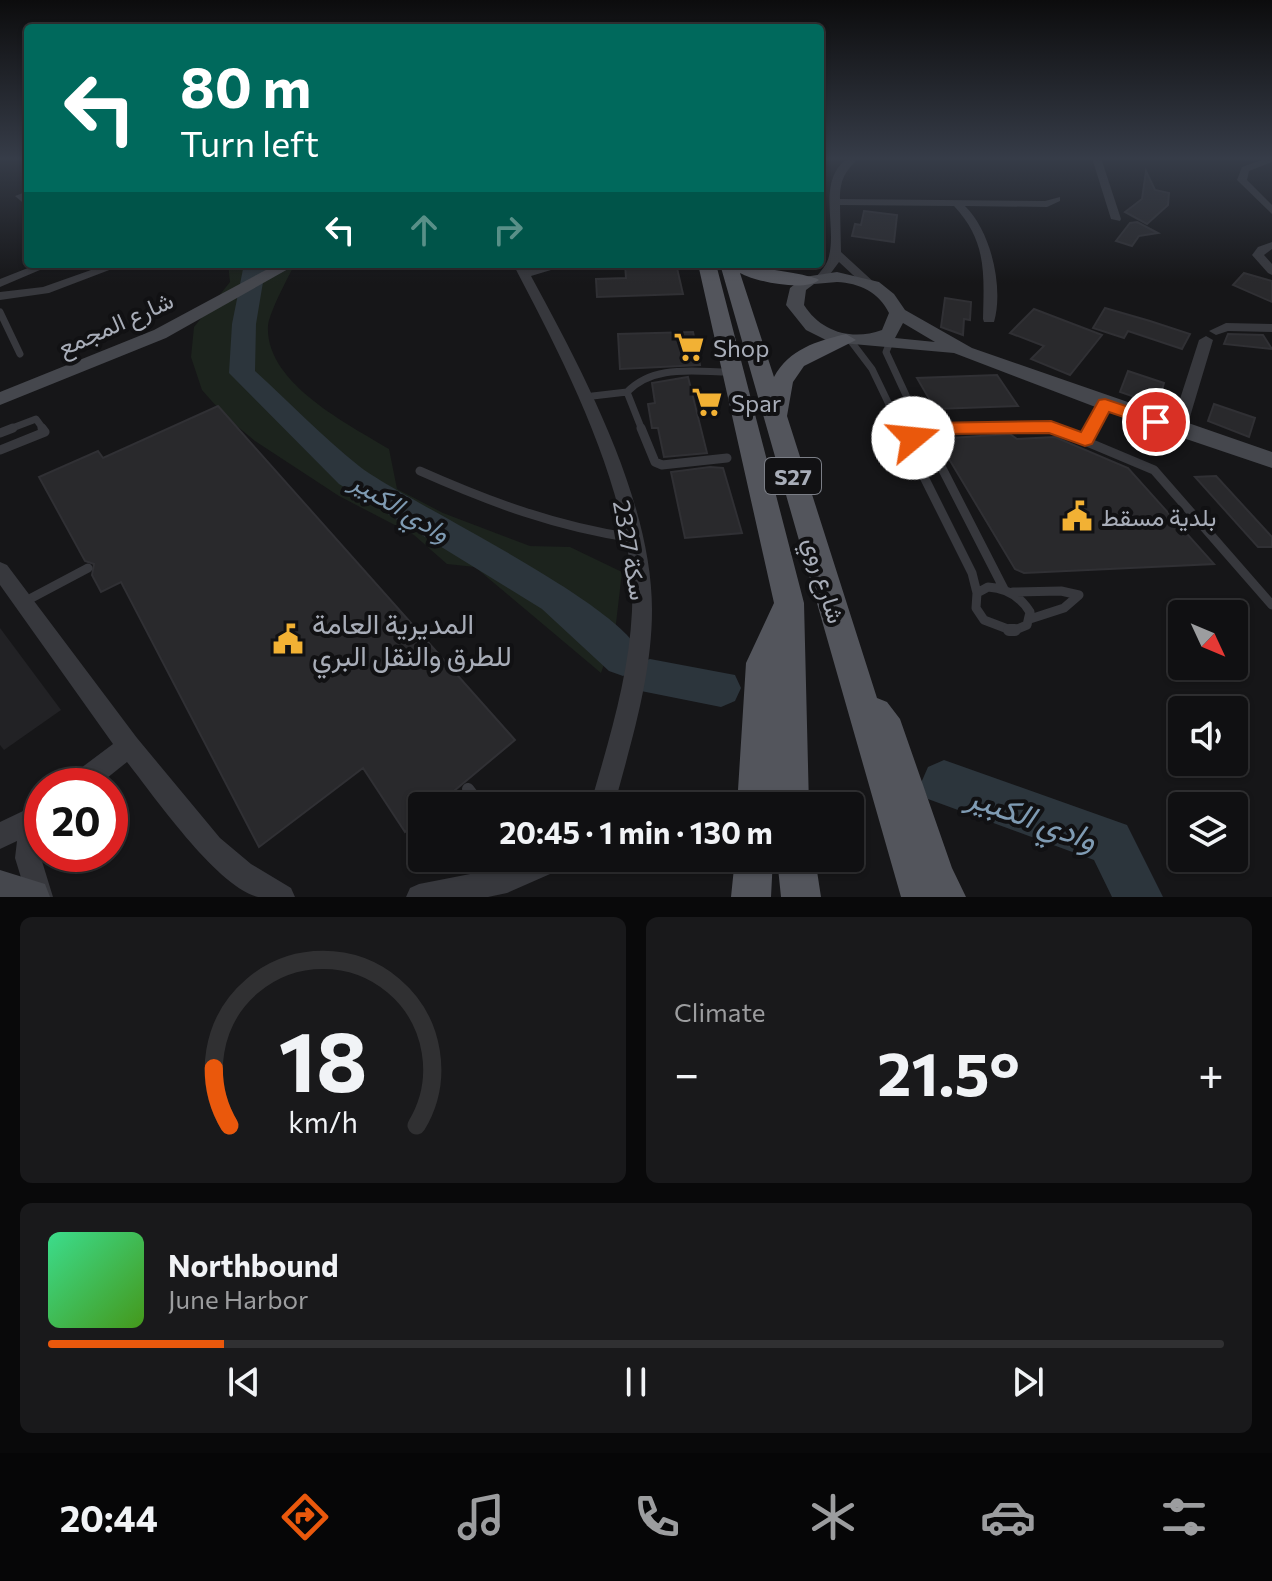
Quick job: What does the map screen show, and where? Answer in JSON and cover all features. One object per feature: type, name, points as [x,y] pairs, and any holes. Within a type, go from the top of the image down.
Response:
[{"type":"main road","name":"شارع روي","points":[[708,268],[789,603],[791,792]]},
{"type":"main road","name":"شارع روي","points":[[730,268],[921,897]]},
{"type":"main road","points":[[745,268],[759,276],[816,279]]},
{"type":"main road","points":[[781,438],[778,404],[788,368],[817,347],[848,340]]},
{"type":"main road","points":[[756,792],[762,663],[789,603]]},
{"type":"main road","points":[[858,688],[888,731],[935,877],[946,897]]},
{"type":"main road","points":[[751,897],[753,872]]},
{"type":"main road","points":[[798,872],[801,897]]},
{"type":"street","points":[[965,352],[848,340],[816,329],[799,313],[795,296],[798,288],[831,268],[837,254],[835,202],[958,205],[1047,204],[1054,200]]},
{"type":"street","points":[[1110,200],[1116,219]]},
{"type":"street","points":[[958,205],[971,216],[987,253],[992,279],[989,319]]},
{"type":"street","points":[[1272,245],[1262,249],[1258,255],[1272,271]]},
{"type":"street","points":[[837,254],[890,299],[898,313],[965,352],[1178,430],[1272,460]]},
{"type":"street","points":[[0,283],[38,268]]},
{"type":"street","points":[[0,296],[45,290],[108,268]]},
{"type":"street","name":"شارع المجمع","points":[[0,399],[183,323],[282,268]]},
{"type":"street","name":"سكة 2327","points":[[522,269],[583,397],[627,505],[633,538],[642,608],[624,729],[606,792]]},
{"type":"street","points":[[816,279],[845,277],[871,285]]},
{"type":"street","points":[[880,341],[890,333],[898,313]]},
{"type":"street","points":[[1178,430],[1211,336],[1226,327],[1272,328]]},
{"type":"street","points":[[0,570],[21,603],[129,746],[211,847],[242,873],[282,897]]},
{"type":"street","points":[[101,768],[129,746]]},
{"type":"street","points":[[0,836],[24,824]]},
{"type":"street","points":[[32,872],[40,897]]},
{"type":"street","points":[[419,897],[503,872]]},
{"type":"street","points":[[0,888],[32,897]]},
{"type":"lane","points":[[0,312],[20,354]]},
{"type":"lane","points":[[848,340],[872,369],[897,421],[895,427],[903,435],[972,573],[977,593],[975,606],[994,627],[1013,631],[1022,629],[1030,619],[1064,608],[1079,595],[1061,591],[988,587],[977,593]]},
{"type":"lane","points":[[880,341],[918,421],[1009,590],[1026,605],[1030,619]]},
{"type":"lane","points":[[583,397],[627,392],[634,382],[648,374],[735,372]]},
{"type":"lane","points":[[627,392],[655,462],[662,465],[727,458]]},
{"type":"lane","points":[[1085,440],[1105,404]]},
{"type":"lane","points":[[0,433],[36,419],[45,432],[0,450]]},
{"type":"lane","points":[[897,421],[918,421]]},
{"type":"lane","points":[[903,435],[913,438],[926,432],[1051,427],[1154,470],[1272,605]]},
{"type":"lane","points":[[420,471],[519,515],[576,531],[633,538]]},
{"type":"lane","points":[[21,603],[88,568]]},
{"type":"shaded area","points":[[228,268],[293,268],[269,320],[271,347],[280,366],[312,400],[389,449],[397,489],[443,513],[530,546],[570,547],[622,572],[615,632],[601,673],[475,567],[447,564],[414,535],[339,496],[255,441],[225,416],[202,390],[191,357],[194,327],[230,282]]},
{"type":"shaded area","points":[[0,628],[61,710],[4,750],[0,745]]},
{"type":"building","points":[[1141,200],[1168,200],[1168,205],[1147,224],[1125,212]]},
{"type":"building","points":[[864,211],[897,215],[894,242],[852,236],[855,224],[861,225]]},
{"type":"building","points":[[1137,222],[1158,233],[1139,236],[1132,246],[1116,241],[1130,223]]},
{"type":"building","points":[[625,268],[677,268],[683,294],[597,297],[596,279],[626,278]]},
{"type":"building","points":[[1244,273],[1272,281],[1272,302],[1233,285]]},
{"type":"building","points":[[945,298],[971,302],[970,320],[964,319],[963,335],[941,327]]},
{"type":"building","points":[[1105,308],[1190,334],[1182,349],[1128,331],[1124,338],[1093,328]]},
{"type":"building","points":[[1034,309],[1102,335],[1070,375],[1031,359],[1044,346],[1010,333]]},
{"type":"building","points":[[693,332],[700,365],[620,369],[618,334]]},
{"type":"building","points":[[1228,334],[1263,335],[1272,349],[1224,344]]},
{"type":"building","points":[[1128,371],[1164,383],[1158,405],[1120,392]]},
{"type":"building","points":[[997,375],[1018,406],[935,409],[917,378]]},
{"type":"building","points":[[688,377],[707,453],[664,457],[658,428],[652,428],[648,404],[655,403],[652,383]]},
{"type":"building","points":[[1214,404],[1255,418],[1249,437],[1208,421]]},
{"type":"building","name":"المديرية العامة للطرق والنقل البري","points":[[218,406],[515,740],[453,792],[408,792],[408,830],[405,832],[363,768],[259,847],[121,582],[101,592],[92,575],[94,564],[85,561],[39,477],[98,451],[103,458]]},
{"type":"building","name":"بلدية مسقط","points":[[1010,434],[1017,439],[1055,437],[1128,468],[1214,564],[1024,573],[1015,569],[937,439]]},
{"type":"building","points":[[723,468],[742,533],[685,538],[671,472]]},
{"type":"building","points":[[1216,476],[1272,537],[1272,547],[1258,547],[1195,477]]},
{"type":"waterway","name":"وادي الكبير","points":[[254,268],[244,324],[242,373],[350,476],[555,598],[623,658]]},
{"type":"waterway","name":"وادي الكبير","points":[[650,677],[721,688]]},
{"type":"waterway","name":"وادي الكبير","points":[[944,783],[1110,842],[1138,897]]},
{"type":"place","name":"Shop","points":[[689,347]]},
{"type":"place","name":"Spar","points":[[707,402]]},
{"type":"place","name":"بلدية مسقط","points":[[1077,516]]},
{"type":"place","name":"المديرية العامة للطرق والنقل البري","points":[[288,639]]},
{"type":"route","points":[[913,438],[925,435],[926,428],[1051,427],[1085,440],[1105,404],[1156,422]]}]
